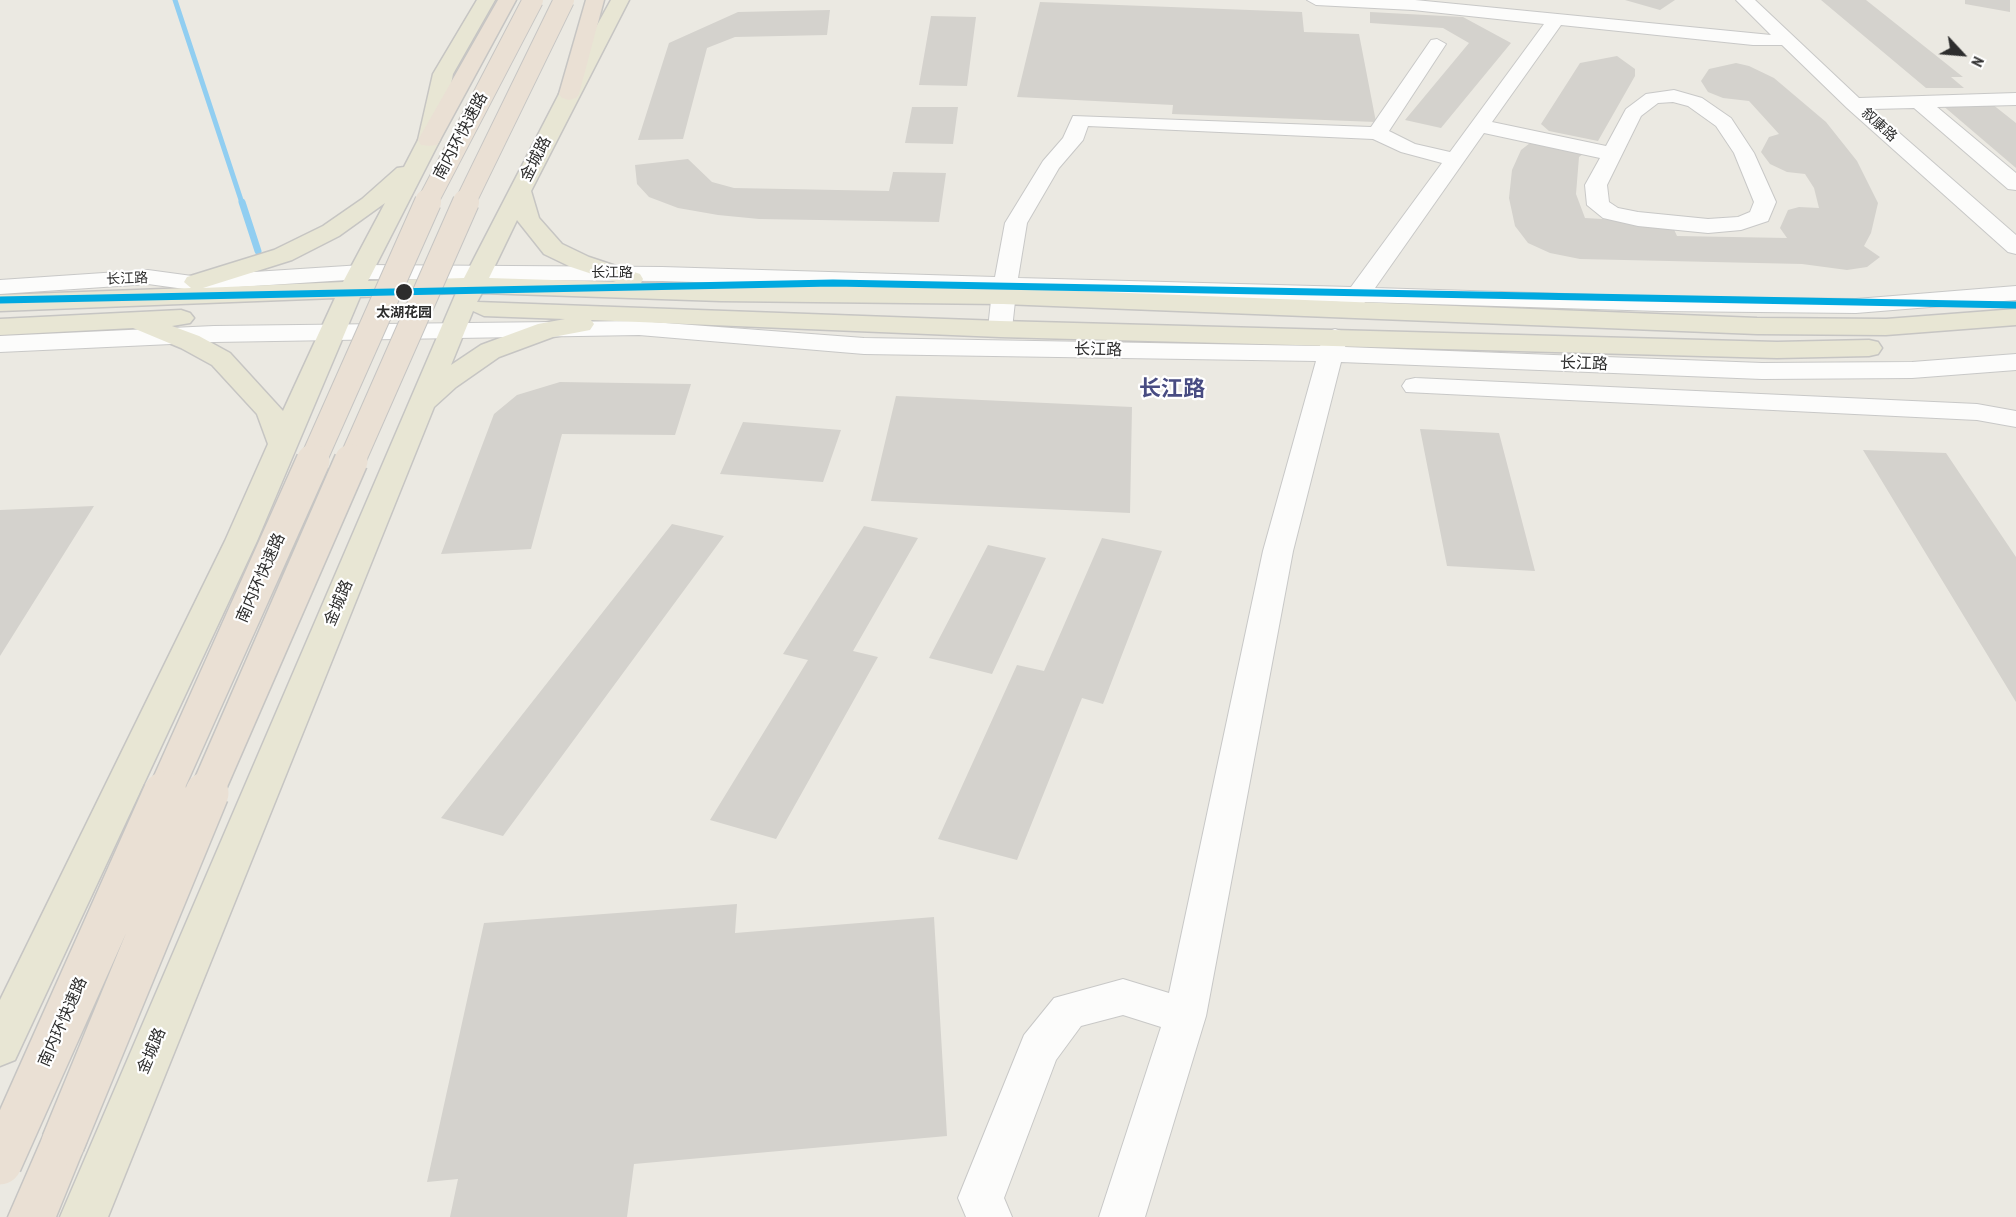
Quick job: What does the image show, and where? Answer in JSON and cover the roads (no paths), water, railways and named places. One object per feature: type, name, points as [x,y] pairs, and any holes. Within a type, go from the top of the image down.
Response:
[{"type":"highway","name":"南内环快速路","points":[[0,1162],[436,184],[532,0]]},
{"type":"highway","name":"南内环快速路","points":[[63,1143],[241,710],[475,182],[593,2]]},
{"type":"highway","points":[[32,1217],[63,1143]]},
{"type":"highway","points":[[42,1217],[63,1143]]},
{"type":"main road","name":"金城路","points":[[84,1217],[466,299],[569,94],[593,2]]},
{"type":"main road","points":[[0,1046],[241,541],[347,301],[424,151],[443,74],[498,4]]},
{"type":"main road","points":[[283,445],[270,412],[221,359],[172,336],[138,308],[192,283],[283,255],[331,231],[370,204],[424,151]]},
{"type":"main road","points":[[520,191],[528,219],[553,249],[613,274],[668,290]]},
{"type":"main road","name":"长江路","points":[[0,303],[138,308],[466,299],[668,290],[1004,290],[1342,324],[1777,350],[1902,347],[2016,340]]},
{"type":"main road","name":"长江路","points":[[466,299],[636,314],[1000,329],[1342,324],[1886,327],[1976,322],[2016,317]]},
{"type":"main road","name":"长江路","points":[[0,327],[138,308]]},
{"type":"main road","points":[[421,406],[446,381],[490,351],[548,330],[636,314]]},
{"type":"street","points":[[1316,0],[1413,2],[1753,40],[1787,40]]},
{"type":"street","name":"叙康路","points":[[1745,0],[1854,104],[2016,247]]},
{"type":"street","points":[[1122,1217],[1185,1016],[1278,551],[1342,324],[1455,160],[1557,18]]},
{"type":"street","points":[[1377,133],[1437,44]]},
{"type":"street","points":[[1674,96],[1695,102],[1724,122],[1744,153],[1765,202],[1760,216],[1741,223],[1708,226],[1638,219],[1611,213],[1598,205],[1596,185],[1612,154],[1633,112],[1653,98],[1674,96]]},
{"type":"street","points":[[1854,104],[2016,99]]},
{"type":"street","points":[[1919,102],[2016,184]]},
{"type":"street","points":[[1000,329],[1004,290],[1016,223],[1050,165],[1073,140],[1080,120],[1377,133],[1408,148],[1455,160]]},
{"type":"street","points":[[1480,126],[1612,154]]},
{"type":"street","name":"长江路","points":[[0,287],[148,277],[347,301],[466,299],[613,274],[1004,290]]},
{"type":"street","name":"长江路","points":[[466,299],[548,330],[639,328],[864,346],[1342,324],[1856,306],[2016,293]]},
{"type":"street","name":"长江路","points":[[0,344],[172,336],[347,301]]},
{"type":"street","name":"长江路","points":[[1342,324],[1762,371],[1912,370],[2016,362]]},
{"type":"street","points":[[1414,386],[1977,412],[2016,419]]},
{"type":"street","points":[[989,1217],[981,1198],[1039,1049],[1068,1011],[1123,997],[1185,1016]]},
{"type":"waterway","points":[[175,0],[242,203]]},
{"type":"waterway","points":[[242,202],[258,251]]},
{"type":"place","name":"太湖花园","points":[[404,292]]},
{"type":"district","name":"长江路","points":[[1172,390]]}]
